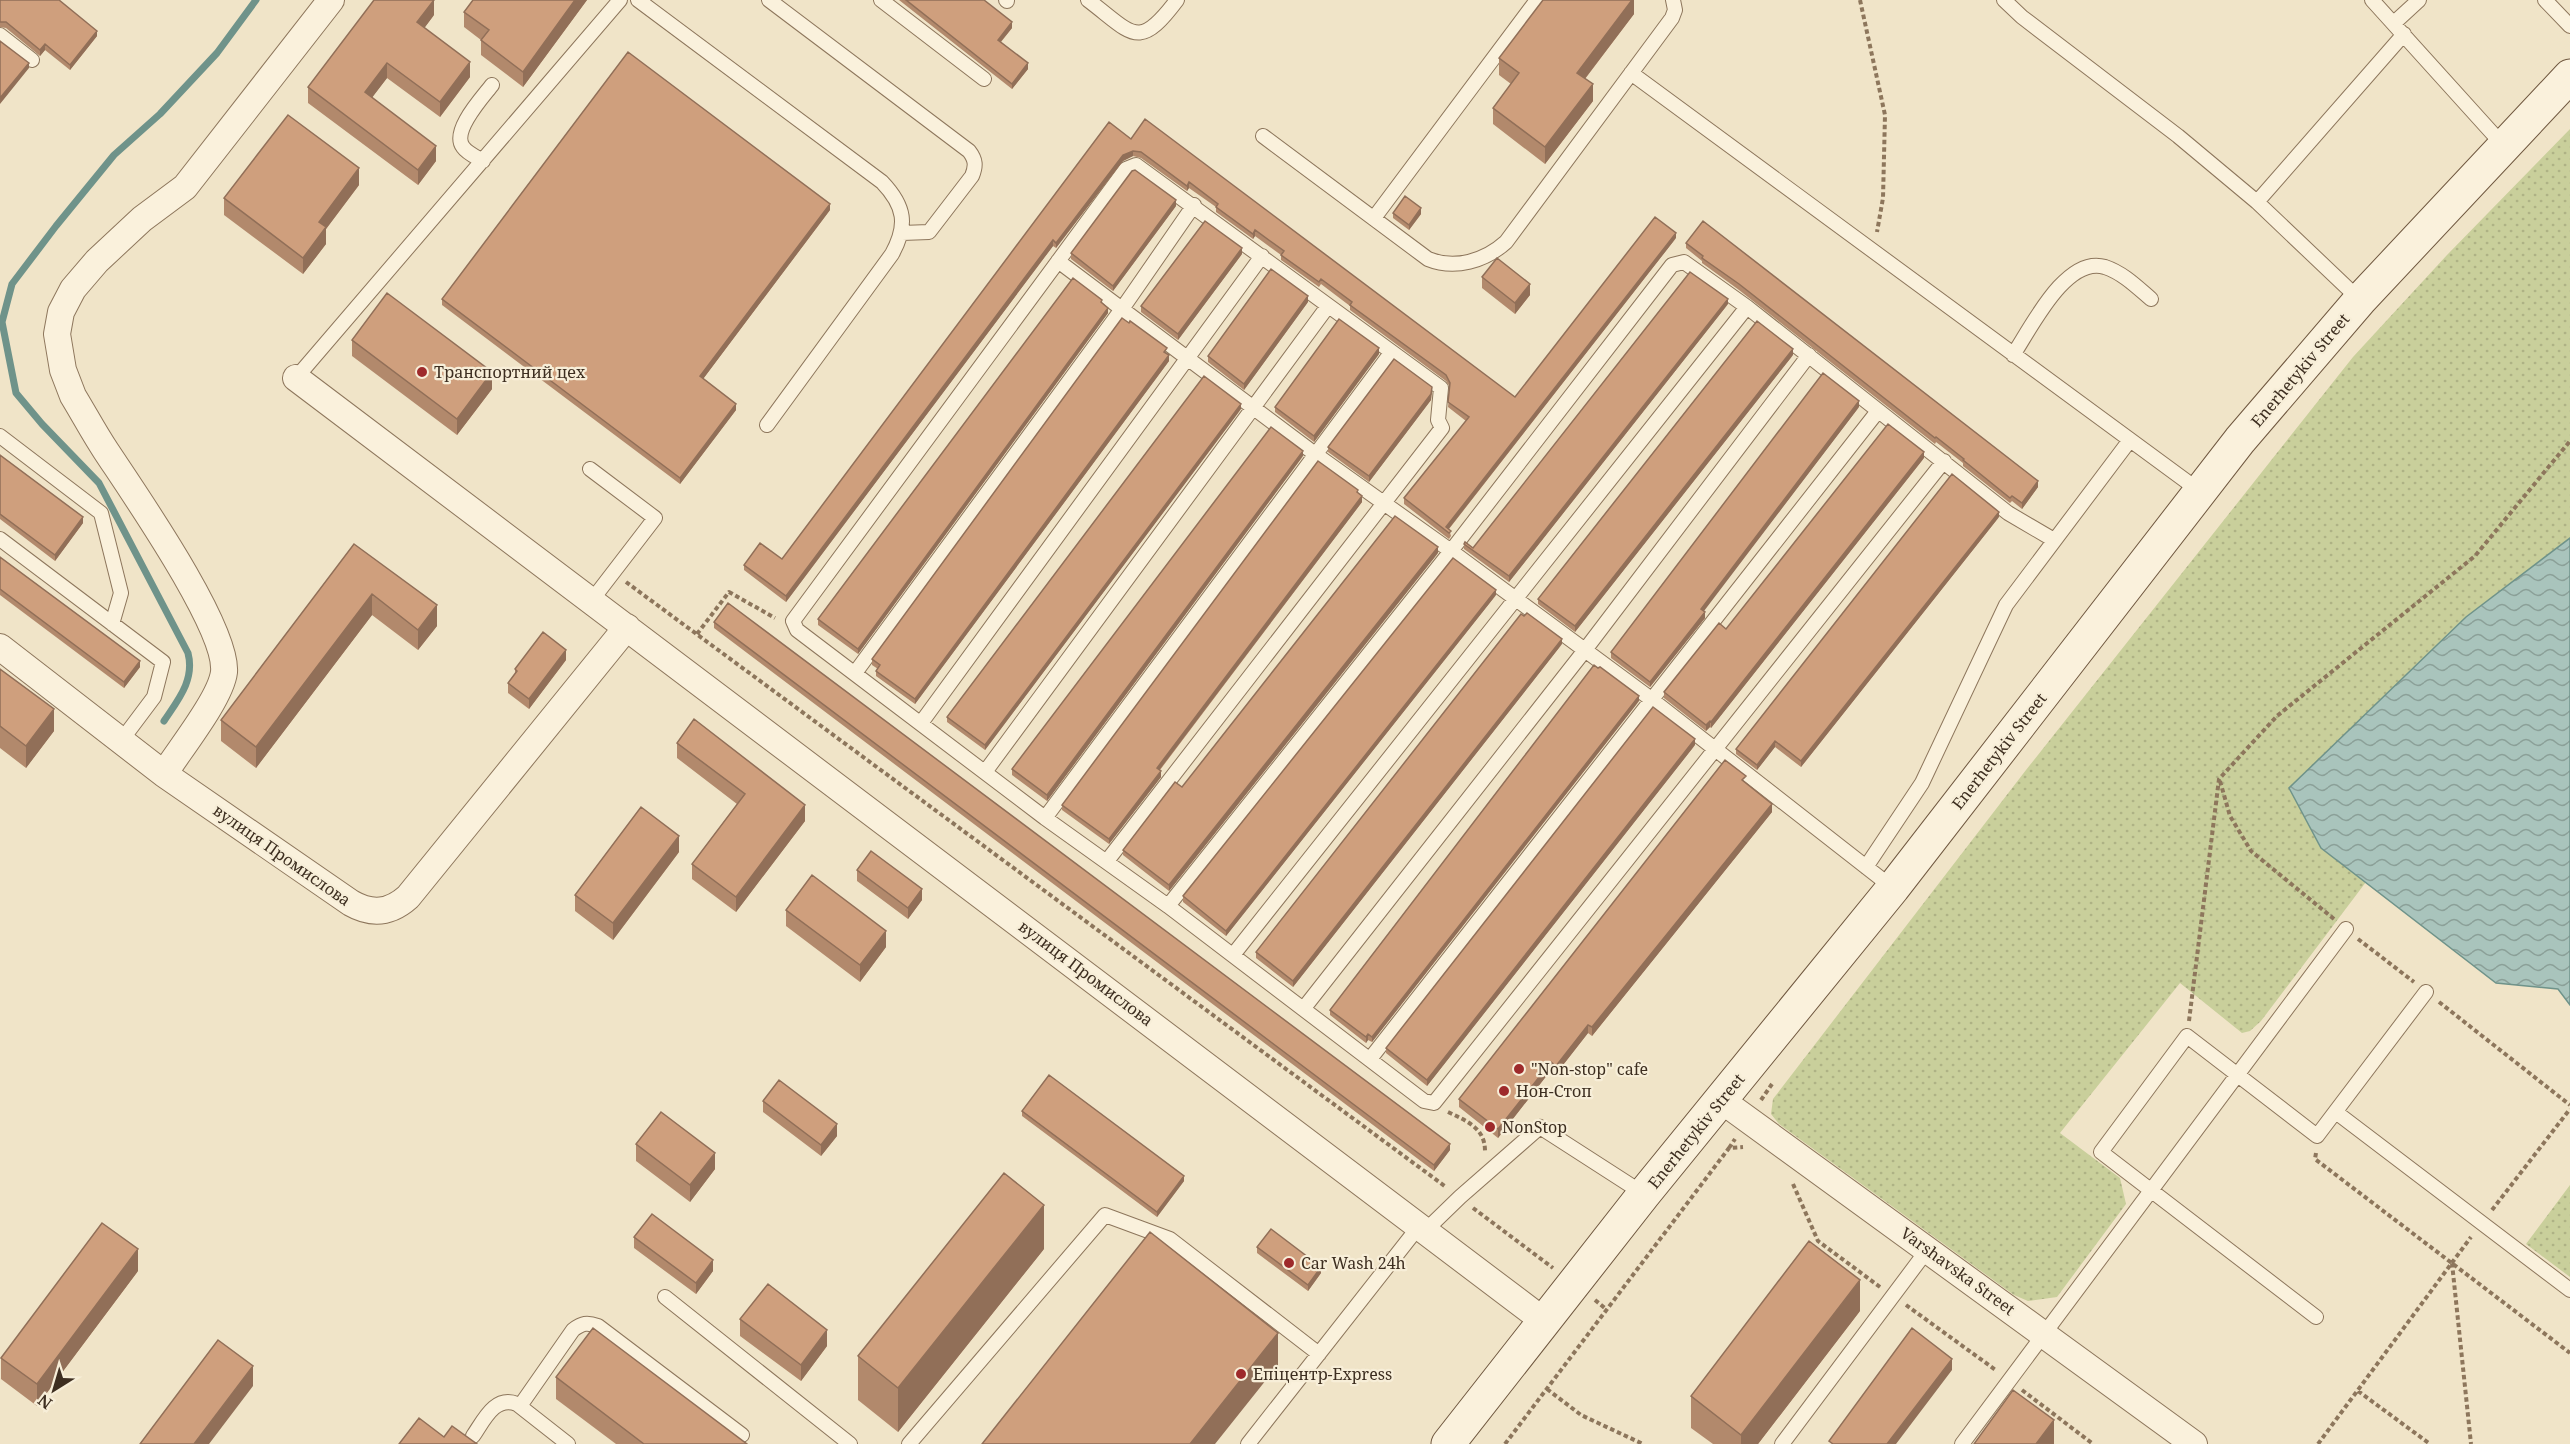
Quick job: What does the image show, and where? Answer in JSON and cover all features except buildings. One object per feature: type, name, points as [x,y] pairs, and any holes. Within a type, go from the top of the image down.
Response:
[{"type":"main road","name":"Enerhetykiv Street","points":[[1448,1444],[1644,1194],[1893,888],[2240,440],[2360,300],[2570,76]]},
{"type":"street","points":[[164,774],[220,689],[224,670],[220,651],[212,627],[187,581],[73,396],[58,349],[61,312],[73,289],[97,261],[142,219],[185,187],[331,0]]},
{"type":"street","name":"вулиця Промислова","points":[[296,378],[1544,1321]]},
{"type":"street","name":"вулиця Промислова","points":[[0,647],[164,774],[351,903],[371,911],[391,909],[408,897],[627,627]]},
{"type":"street","name":"Varshavska Street","points":[[1721,1100],[2194,1444]]},
{"type":"lane","points":[[296,378],[621,0]]},
{"type":"lane","points":[[638,0],[882,182],[893,194],[900,208],[902,233],[892,254],[767,424]]},
{"type":"lane","points":[[768,0],[969,151],[975,158],[976,167],[972,176],[929,232],[902,233]]},
{"type":"lane","points":[[881,0],[984,79]]},
{"type":"lane","points":[[1088,0],[1136,34],[1147,33],[1160,23],[1177,0]]},
{"type":"lane","points":[[1374,218],[1537,0]]},
{"type":"lane","points":[[1263,136],[1421,254],[1436,262],[1463,264],[1491,253],[1506,242],[1672,18],[1675,10],[1673,0]]},
{"type":"lane","points":[[2004,0],[2022,17],[2178,136],[2257,202],[2360,300]]},
{"type":"lane","points":[[2372,0],[2503,145]]},
{"type":"lane","points":[[2394,23],[2419,0]]},
{"type":"lane","points":[[2546,0],[2570,26]]},
{"type":"lane","points":[[0,34],[32,60]]},
{"type":"lane","points":[[2257,202],[2404,34]]},
{"type":"lane","points":[[1631,73],[2201,492]]},
{"type":"lane","points":[[483,161],[462,146],[459,136],[462,126],[492,85]]},
{"type":"lane","points":[[1107,861],[1442,428],[1438,420],[1441,388],[1141,167],[1131,166],[795,616],[794,626],[1045,818],[1168,906],[1429,1103],[1438,1100],[1944,461]]},
{"type":"lane","points":[[855,673],[1122,309],[1194,205]]},
{"type":"lane","points":[[921,723],[1262,256]]},
{"type":"lane","points":[[1058,261],[1315,454],[1651,699],[1893,888]]},
{"type":"lane","points":[[1168,906],[1451,551],[1672,265],[1684,262],[1747,307],[2008,513],[2054,540]]},
{"type":"lane","points":[[2013,354],[2056,291],[2068,277],[2080,269],[2102,266],[2113,270],[2151,298]]},
{"type":"lane","points":[[985,772],[1328,306]]},
{"type":"lane","points":[[1233,955],[1747,307]]},
{"type":"lane","points":[[1045,818],[1391,353]]},
{"type":"lane","points":[[1304,1008],[1585,650],[1809,356]]},
{"type":"lane","points":[[1370,1059],[1878,411]]},
{"type":"lane","points":[[0,436],[101,513],[121,593],[112,624]]},
{"type":"lane","points":[[1866,867],[1922,783],[2006,605],[2130,440]]},
{"type":"lane","points":[[590,470],[655,518],[592,600]]},
{"type":"lane","points":[[0,539],[163,662],[154,698],[121,741]]},
{"type":"lane","points":[[1962,1444],[2346,929]]},
{"type":"lane","points":[[2316,1317],[2101,1152],[2187,1036],[2317,1136],[2337,1113],[2426,992]]},
{"type":"lane","points":[[2337,1113],[2570,1290]]},
{"type":"lane","points":[[1248,1444],[1423,1228],[1540,1127],[1644,1194]]},
{"type":"lane","points":[[909,1444],[1105,1215],[1170,1239],[1319,1354]]},
{"type":"lane","points":[[1782,1444],[1928,1249]]},
{"type":"lane","points":[[665,1297],[850,1444]]},
{"type":"lane","points":[[520,1406],[573,1330],[580,1324],[589,1323],[598,1326],[742,1435]]},
{"type":"lane","points":[[473,1436],[493,1408],[500,1402],[509,1401],[520,1406],[568,1444]]},
{"type":"path","points":[[1860,0],[1885,116],[1883,198],[1873,251]]},
{"type":"path","points":[[2187,1036],[2219,778],[2277,716],[2475,556],[2570,441]]},
{"type":"path","points":[[613,573],[1460,1197],[1606,1309]]},
{"type":"path","points":[[697,634],[729,592],[797,630]]},
{"type":"path","points":[[2219,778],[2230,816],[2251,851],[2570,1107],[2318,1444]]},
{"type":"path","points":[[1429,1103],[1465,1120],[1482,1132],[1486,1159]]},
{"type":"path","points":[[2317,1136],[2315,1159],[2570,1353]]},
{"type":"path","points":[[1504,1444],[1729,1148],[1746,1147]]},
{"type":"path","points":[[1791,1179],[1818,1241],[2093,1444]]},
{"type":"path","points":[[2452,1263],[2471,1444]]},
{"type":"path","points":[[1547,1389],[1581,1415],[1643,1444]]},
{"type":"path","points":[[2358,1391],[2430,1444]]},
{"type":"green space","points":[[2570,129],[2570,538],[2466,617],[2290,787],[2321,848],[2366,882],[2261,1021],[2250,1031],[2242,1033],[2180,983],[2060,1133],[2120,1178],[2126,1204],[2057,1297],[2028,1301],[2014,1295],[1779,1124],[1771,1114],[1773,1099],[2026,770],[2353,357],[2447,255]]},
{"type":"green space","points":[[2570,1185],[2570,1277],[2526,1244]]},
{"type":"water","points":[[2570,538],[2570,1005],[2558,989],[2496,983],[2321,848],[2289,788],[2466,617]]},
{"type":"waterway","points":[[164,721],[180,697],[187,681],[190,663],[188,653],[99,483],[42,424],[16,393],[2,322],[12,284],[56,226],[114,155],[160,114],[217,53],[256,0]]},
{"type":"place","name":"Транспортний цех","points":[[422,372]]},
{"type":"place","name":"\"Non-stop\" cafe","points":[[1519,1069]]},
{"type":"place","name":"Нон-Стоп","points":[[1504,1091]]},
{"type":"place","name":"NonStop","points":[[1490,1127]]},
{"type":"place","name":"Car Wash 24h","points":[[1289,1263]]},
{"type":"place","name":"Епіцентр-Express","points":[[1241,1374]]}]
